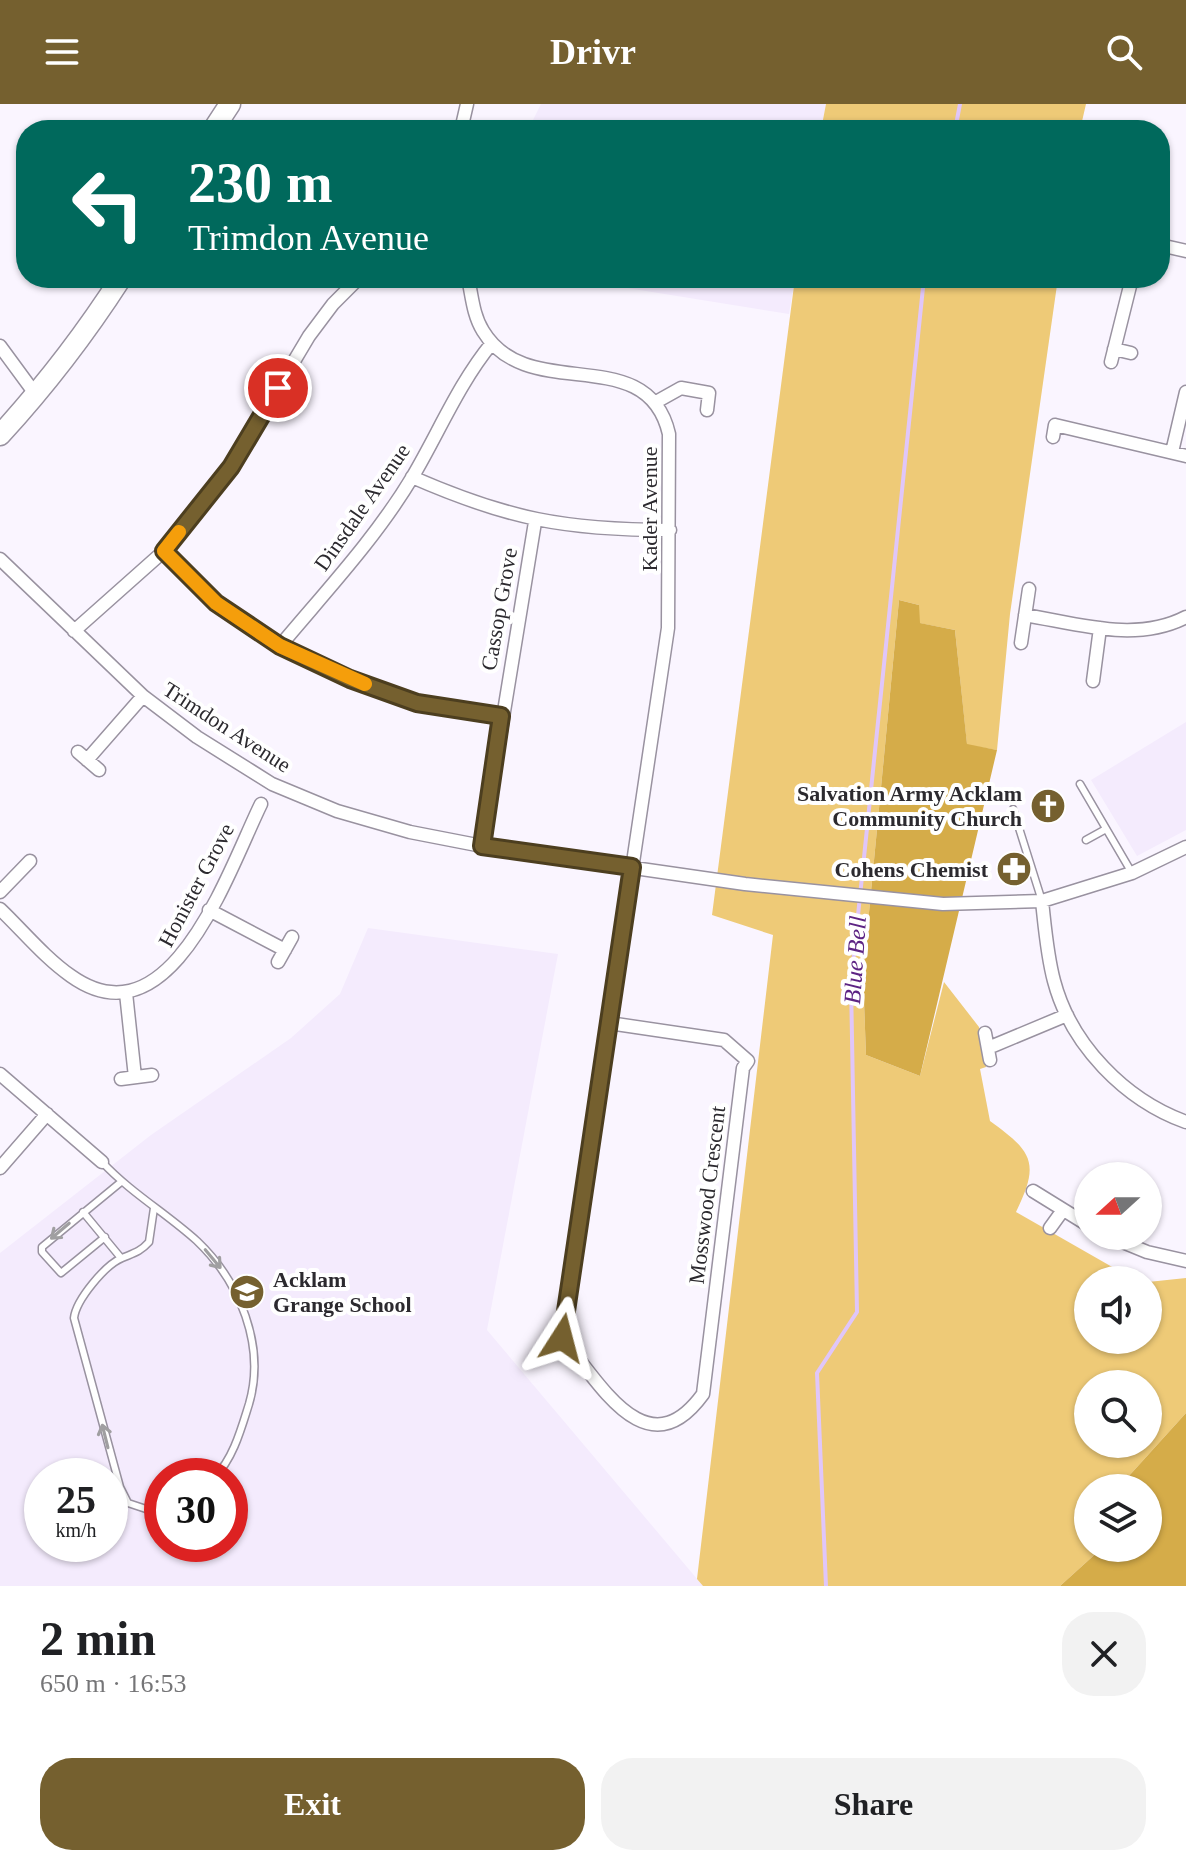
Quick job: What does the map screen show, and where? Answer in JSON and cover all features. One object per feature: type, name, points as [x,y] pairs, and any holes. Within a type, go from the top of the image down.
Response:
[{"type":"main road","points":[[0,435],[36,395],[92,323],[115,288]]},
{"type":"street","points":[[74,631],[164,551],[231,467],[309,336],[349,288]]},
{"type":"street","points":[[470,288],[476,316],[492,343],[510,359],[531,367],[632,383],[649,393],[656,402],[681,388],[709,393],[707,410]]},
{"type":"street","points":[[1130,288],[1113,355],[1131,353]]},
{"type":"street","name":"Dinsdale Avenue","points":[[280,646],[365,545],[412,477],[473,366],[492,343]]},
{"type":"street","points":[[0,346],[36,395]]},
{"type":"street","points":[[1172,452],[1186,392]]},
{"type":"street","name":"Kader Avenue","points":[[629,1416],[562,1338],[668,628],[669,434],[665,415],[656,402]]},
{"type":"street","points":[[1055,425],[1186,456]]},
{"type":"street","points":[[412,477],[469,502],[535,522],[597,530],[670,530]]},
{"type":"street","name":"Cassop Grove","points":[[482,846],[535,522]]},
{"type":"street","points":[[164,551],[216,603],[280,646],[350,679],[417,703],[501,716]]},
{"type":"street","name":"Trimdon Avenue","points":[[0,559],[143,696],[197,737],[272,784],[337,811],[410,832],[482,846],[832,893],[900,901],[971,904],[1042,901],[1132,873],[1186,847]]},
{"type":"street","points":[[1021,643],[1029,589]]},
{"type":"street","points":[[1025,615],[1100,628],[1149,631],[1186,617]]},
{"type":"street","points":[[1093,681],[1100,628]]},
{"type":"street","points":[[99,770],[82,756],[143,696]]},
{"type":"street","name":"Honister Grove","points":[[126,993],[157,981],[180,960],[209,910],[261,804]]},
{"type":"street","points":[[0,892],[30,861]]},
{"type":"street","points":[[1042,901],[1054,982],[1067,1015],[1089,1050],[1122,1086],[1148,1104],[1186,1122]]},
{"type":"street","points":[[0,909],[71,977],[97,989],[126,993],[135,1077]]},
{"type":"street","points":[[209,910],[282,956],[292,937]]},
{"type":"street","points":[[985,1033],[989,1054],[1067,1015]]},
{"type":"street","name":"Mosswood Crescent","points":[[609,1023],[724,1040],[748,1061],[743,1068],[703,1394],[689,1412],[676,1422],[651,1426],[629,1416]]},
{"type":"street","points":[[0,1074],[102,1162]]},
{"type":"street","points":[[121,1079],[152,1075]]},
{"type":"street","points":[[0,1168],[47,1114]]},
{"type":"street","points":[[1033,1191],[1074,1217]]},
{"type":"street","points":[[1050,1228],[1063,1210]]},
{"type":"street","points":[[1142,1250],[1186,1261]]},
{"type":"lane","points":[[1080,784],[1132,873]]},
{"type":"lane","points":[[1013,809],[1042,901]]},
{"type":"lane","points":[[1086,840],[1106,829]]},
{"type":"lane","points":[[102,1162],[121,1182],[196,1240],[226,1275],[243,1310],[254,1347],[255,1369],[244,1420],[224,1458]]},
{"type":"lane","points":[[105,1237],[64,1272],[56,1271],[42,1247],[121,1182]]},
{"type":"lane","points":[[144,1508],[128,1503],[120,1487],[74,1318],[81,1297],[121,1258],[131,1257],[149,1242],[154,1208]]},
{"type":"lane","points":[[83,1212],[121,1258]]},
{"type":"shaded area","points":[[541,104],[826,104],[823,120],[533,120]]},
{"type":"shaded area","points":[[826,104],[1086,104],[1082,120],[823,120]]},
{"type":"shaded area","points":[[627,288],[793,288],[789,314]]},
{"type":"shaded area","points":[[794,288],[1057,288],[1010,614],[997,750],[967,745],[955,630],[919,623],[919,605],[899,600],[863,975],[866,1055],[920,1076],[944,982],[979,1027],[986,1067],[980,1069],[990,1121],[1016,1141],[1028,1160],[1028,1181],[1016,1212],[1074,1245],[1074,1250],[1082,1250],[1110,1266],[1074,1266],[1074,1354],[1162,1354],[1162,1281],[1186,1278],[1186,1413],[1162,1439],[1162,1370],[1074,1370],[1074,1458],[1145,1458],[1131,1474],[1074,1474],[1074,1562],[1087,1562],[1060,1586],[703,1586],[697,1579],[773,935],[712,915]]},
{"type":"shaded area","points":[[899,600],[919,605],[920,623],[955,630],[967,744],[997,750],[920,1076],[866,1055],[863,975]]},
{"type":"shaded area","points":[[1186,722],[1186,830],[1137,856],[1091,780]]},
{"type":"shaded area","name":"Acklam Grange School","points":[[368,928],[558,954],[487,1330],[703,1586],[0,1586],[0,1253],[151,1135],[291,1038],[340,994]]},
{"type":"shaded area","points":[[1186,1413],[1186,1586],[1060,1586],[1087,1562],[1162,1562],[1162,1474],[1131,1474],[1145,1458],[1162,1458],[1162,1439]]},
{"type":"waterway","name":"Blue Bell","points":[[957,120],[960,104]]},
{"type":"waterway","name":"Blue Bell","points":[[826,1586],[817,1373],[857,1312],[851,983],[923,288]]},
{"type":"slow traffic","points":[[179,532],[164,551],[216,603],[280,646],[365,684]]},
{"type":"place","name":"Salvation Army Acklam Community Church","points":[[1048,806]]},
{"type":"place","name":"Cohens Chemist","points":[[1014,869]]},
{"type":"place","name":"Acklam Grange School","points":[[247,1292]]},
{"type":"route","points":[[278,388],[231,467],[164,551],[216,603],[280,646],[350,679],[417,703],[501,716],[482,846],[632,867],[562,1338]]}]
